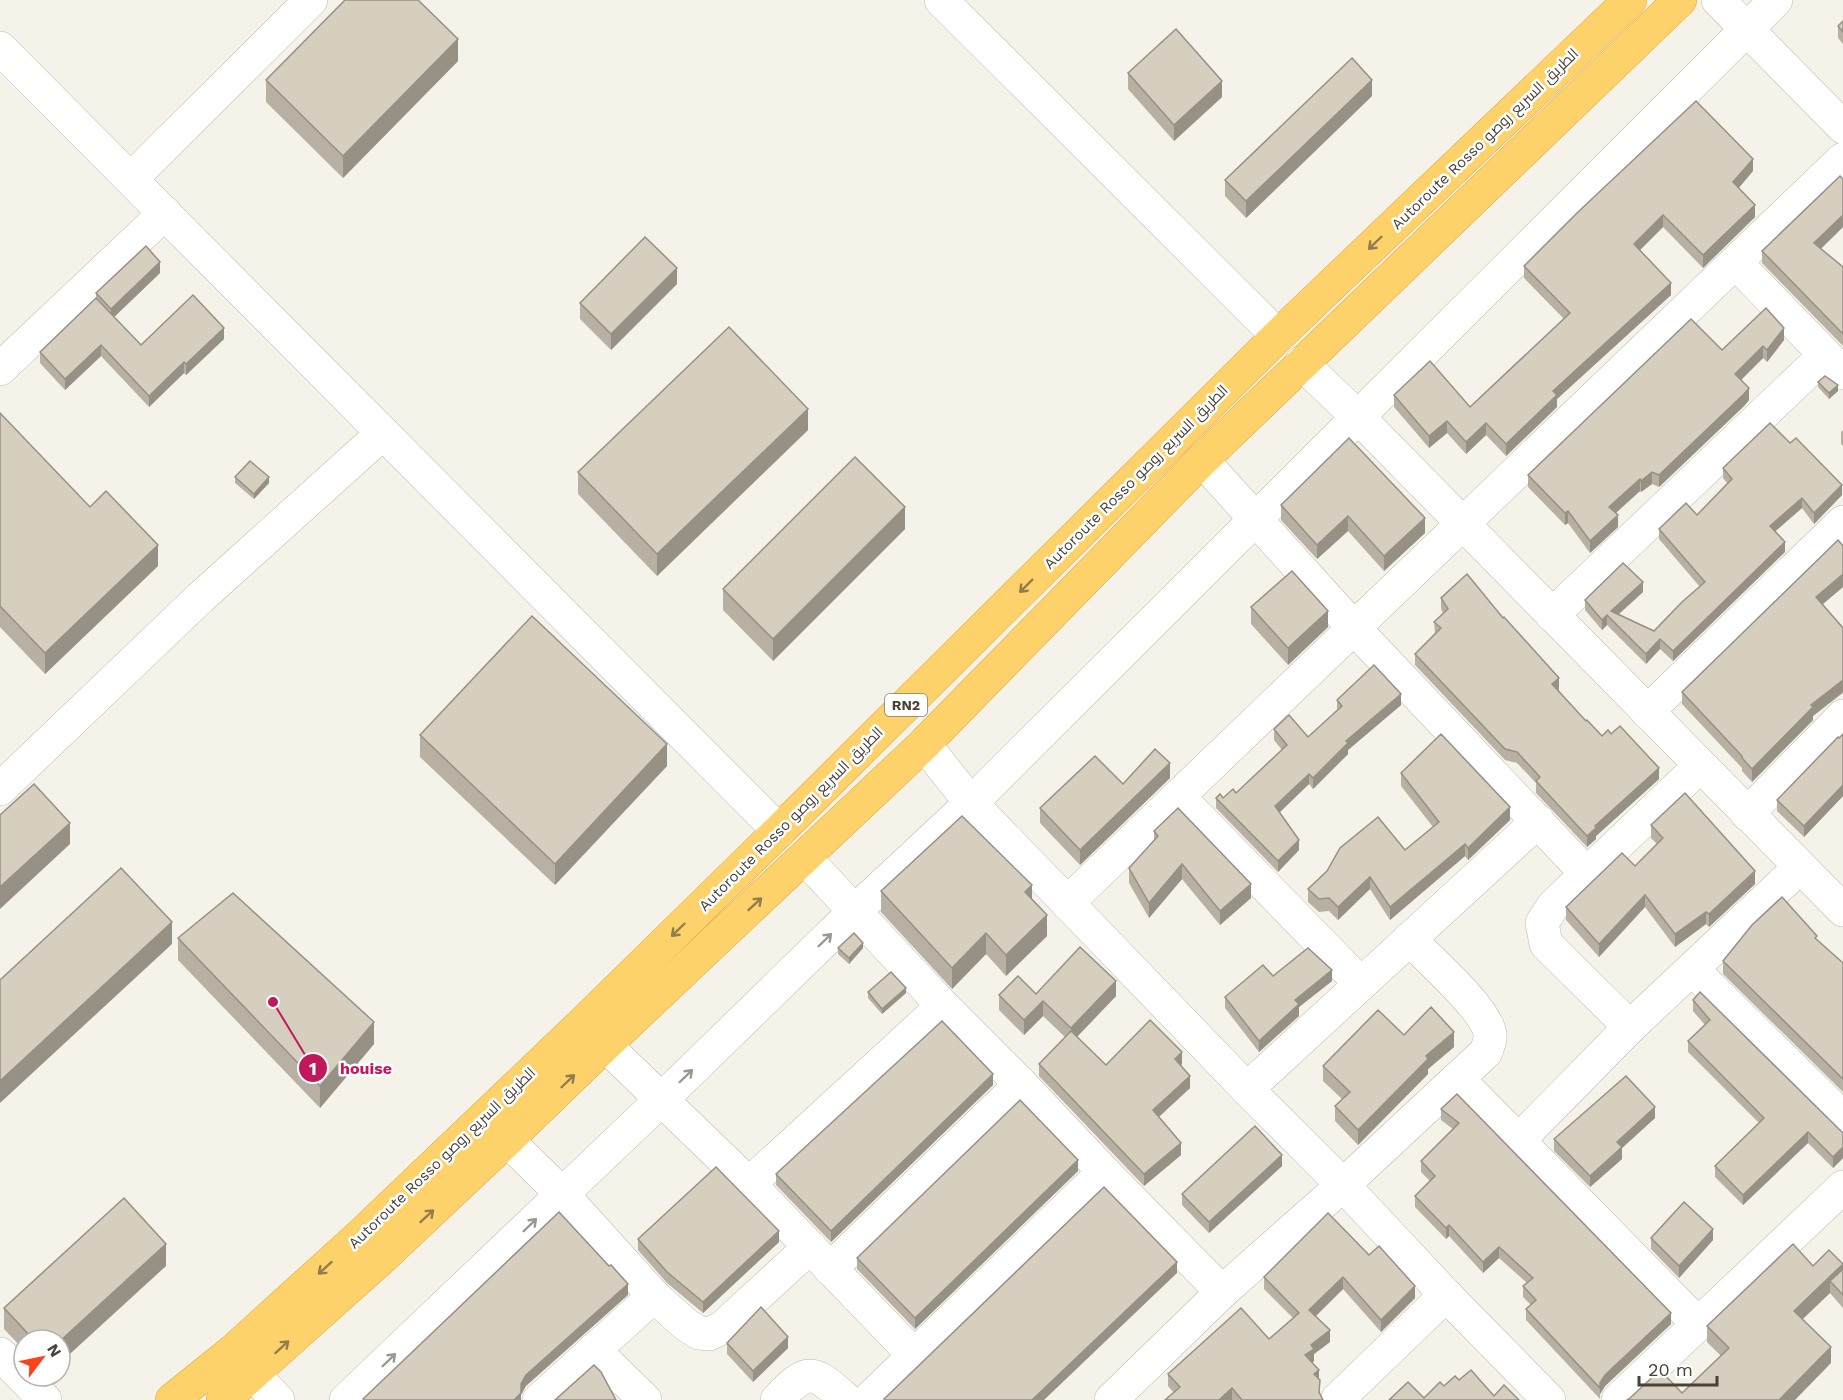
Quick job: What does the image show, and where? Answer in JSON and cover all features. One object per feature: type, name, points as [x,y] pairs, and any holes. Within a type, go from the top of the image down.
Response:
[{"type":"highway","name":"Autoroute Rosso الطريق السريع روصو","points":[[172,1400],[232,1352],[362,1234],[582,1024],[1278,336],[1630,0]]},
{"type":"highway","name":"Autoroute Rosso الطريق السريع روصو","points":[[223,1400],[384,1256],[924,744],[1202,460],[1680,0]]},
{"type":"street","points":[[131,179],[311,0]]},
{"type":"street","points":[[941,0],[1278,336]]},
{"type":"street","points":[[1718,0],[1843,128]]},
{"type":"street","points":[[346,1400],[971,802],[1776,0]]},
{"type":"street","points":[[0,48],[779,831]]},
{"type":"street","points":[[1067,903],[1843,159]]},
{"type":"street","points":[[0,369],[165,213]]},
{"type":"street","points":[[1552,615],[1834,364],[1736,263]]},
{"type":"street","points":[[1301,363],[1358,417],[1843,910]]},
{"type":"street","points":[[0,789],[200,598],[383,432]]},
{"type":"street","points":[[1202,460],[1353,627],[1587,874]]},
{"type":"street","points":[[1647,712],[1841,529]]},
{"type":"street","points":[[1747,814],[1843,716]]},
{"type":"street","points":[[924,744],[971,802],[1067,903],[1343,1185],[1549,1400]]},
{"type":"street","points":[[1630,1027],[1546,944],[1542,923],[1553,906],[1700,766]]},
{"type":"street","points":[[1178,796],[1361,984]]},
{"type":"street","points":[[1247,1089],[1538,821]]},
{"type":"street","points":[[805,858],[943,1006],[1222,1292]]},
{"type":"street","points":[[1518,1141],[1630,1027],[1800,867]]},
{"type":"street","points":[[1111,1400],[1222,1292],[1343,1185],[1486,1052],[1491,1035],[1486,1019],[1409,939]]},
{"type":"street","points":[[1692,969],[1843,1118]]},
{"type":"street","points":[[749,1184],[943,1006]]},
{"type":"street","points":[[605,1045],[749,1184],[914,1355]]},
{"type":"street","points":[[1458,1079],[1698,1324]]},
{"type":"street","points":[[507,1140],[562,1194],[654,1296],[685,1324],[699,1333],[709,1334],[722,1328],[820,1258],[1021,1084]]},
{"type":"street","points":[[868,1400],[1104,1172]]},
{"type":"street","points":[[1618,1400],[1843,1188]]},
{"type":"street","points":[[1341,1399],[1446,1295]]},
{"type":"street","points":[[538,1400],[654,1296]]},
{"type":"street","points":[[594,1350],[645,1400]]},
{"type":"street","points":[[0,1354],[45,1400]]},
{"type":"street","points":[[252,1373],[278,1400]]},
{"type":"street","points":[[777,1400],[791,1384],[805,1376],[820,1377],[847,1400]]},
{"type":"building","points":[[345,0],[418,0],[458,39],[343,156],[266,80]]},
{"type":"building","points":[[1843,21],[1843,32],[1838,26]]},
{"type":"building","points":[[1176,29],[1222,81],[1174,125],[1128,73]]},
{"type":"building","points":[[1352,58],[1372,80],[1246,201],[1225,180]]},
{"type":"building","points":[[1696,101],[1753,159],[1733,182],[1755,205],[1703,255],[1663,215],[1634,244],[1671,283],[1553,391],[1557,395],[1506,444],[1486,423],[1466,442],[1447,421],[1429,436],[1394,395],[1430,361],[1470,407],[1570,313],[1524,266]]},
{"type":"building","points":[[1840,176],[1843,179],[1843,215],[1814,243],[1843,267],[1843,334],[1762,251]]},
{"type":"building","points":[[645,237],[677,268],[611,334],[580,303]]},
{"type":"building","points":[[146,246],[160,262],[111,309],[96,293]]},
{"type":"building","points":[[193,295],[224,328],[149,396],[101,345],[65,379],[40,352],[96,298],[141,345]]},
{"type":"building","points":[[1766,308],[1784,328],[1767,350],[1763,346],[1735,374],[1749,388],[1659,475],[1652,472],[1641,481],[1640,479],[1609,507],[1618,515],[1590,541],[1568,511],[1565,513],[1528,475],[1691,319],[1722,350]]},
{"type":"building","points":[[729,327],[808,409],[657,554],[578,472]]},
{"type":"building","points":[[1825,376],[1838,385],[1829,393],[1818,382]]},
{"type":"building","points":[[0,413],[90,507],[106,491],[158,545],[45,653],[0,606]]},
{"type":"building","points":[[1770,423],[1790,443],[1796,438],[1842,485],[1814,513],[1802,498],[1770,526],[1785,542],[1673,651],[1660,639],[1646,654],[1607,615],[1602,620],[1585,600],[1623,563],[1643,582],[1611,611],[1654,631],[1705,582],[1659,529],[1686,503],[1697,515],[1732,479],[1723,468]]},
{"type":"building","points":[[1349,438],[1425,518],[1384,556],[1348,516],[1317,545],[1281,505]]},
{"type":"building","points":[[855,457],[905,507],[773,639],[723,589]]},
{"type":"building","points":[[250,461],[269,477],[254,494],[235,477]]},
{"type":"building","points":[[1838,540],[1843,546],[1843,574],[1816,597],[1843,628],[1843,680],[1811,705],[1813,707],[1752,769],[1682,692]]},
{"type":"building","points":[[1292,571],[1328,611],[1288,648],[1251,607]]},
{"type":"building","points":[[1467,574],[1503,618],[1559,678],[1552,684],[1586,721],[1602,736],[1608,730],[1611,734],[1620,726],[1659,768],[1587,836],[1536,781],[1540,777],[1517,752],[1505,749],[1415,654],[1441,628],[1434,622],[1448,609],[1441,598]]},
{"type":"building","points":[[532,616],[667,744],[555,864],[420,735]]},
{"type":"building","points":[[1374,665],[1401,694],[1346,741],[1348,743],[1313,778],[1309,774],[1275,806],[1299,840],[1278,861],[1216,798],[1220,794],[1223,798],[1233,789],[1236,793],[1287,745],[1274,729],[1289,715],[1308,737],[1342,706],[1337,700]]},
{"type":"building","points":[[1441,734],[1510,807],[1468,848],[1465,844],[1390,907],[1370,877],[1338,907],[1329,898],[1319,899],[1308,889],[1327,871],[1340,848],[1378,817],[1405,850],[1439,822],[1401,773]]},
{"type":"building","points":[[1843,734],[1843,785],[1804,826],[1777,800]]},
{"type":"building","points":[[1155,749],[1170,763],[1080,850],[1040,808],[1095,756],[1123,784]]},
{"type":"building","points":[[34,784],[70,823],[0,887],[0,815]]},
{"type":"building","points":[[1685,793],[1755,871],[1709,914],[1706,912],[1675,934],[1645,895],[1599,944],[1566,907],[1622,853],[1635,866],[1663,838],[1651,825]]},
{"type":"building","points":[[1178,808],[1251,884],[1220,911],[1182,864],[1149,903],[1129,868],[1158,836],[1154,831]]},
{"type":"building","points":[[962,816],[1032,885],[1025,892],[1047,915],[1006,955],[986,933],[952,968],[881,891]]},
{"type":"building","points":[[121,868],[172,922],[0,1081],[0,980]]},
{"type":"building","points":[[233,893],[374,1022],[320,1086],[178,938]]},
{"type":"building","points":[[1782,897],[1817,936],[1815,938],[1843,963],[1843,1079],[1723,961],[1752,925]]},
{"type":"building","points":[[854,933],[863,943],[849,958],[838,948]]},
{"type":"building","points":[[1080,947],[1116,981],[1071,1028],[1043,1001],[1024,1020],[999,995],[1018,976],[1036,994]]},
{"type":"building","points":[[1308,948],[1332,970],[1295,1000],[1299,1004],[1259,1041],[1225,997],[1263,965],[1273,976]]},
{"type":"building","points":[[891,972],[906,988],[882,1009],[868,992]]},
{"type":"building","points":[[1700,992],[1843,1133],[1843,1147],[1833,1157],[1808,1132],[1743,1195],[1715,1166],[1764,1118],[1688,1041],[1710,1020],[1693,1000]]},
{"type":"building","points":[[1431,1007],[1454,1032],[1426,1056],[1428,1059],[1358,1130],[1335,1106],[1350,1092],[1323,1066],[1378,1010],[1404,1035]]},
{"type":"building","points":[[1150,1020],[1182,1052],[1175,1059],[1190,1076],[1153,1110],[1181,1143],[1144,1174],[1039,1064],[1071,1031],[1106,1065]]},
{"type":"building","points":[[942,1021],[993,1074],[831,1231],[776,1174]]},
{"type":"building","points":[[1626,1076],[1655,1107],[1617,1142],[1622,1147],[1590,1176],[1554,1139]]},
{"type":"building","points":[[1457,1094],[1671,1313],[1605,1375],[1600,1388],[1526,1309],[1536,1300],[1523,1286],[1533,1278],[1499,1247],[1483,1262],[1449,1225],[1446,1228],[1415,1196],[1435,1176],[1421,1161],[1459,1123],[1441,1109]]},
{"type":"building","points":[[1020,1100],[1078,1160],[915,1318],[857,1258]]},
{"type":"building","points":[[1255,1126],[1282,1155],[1209,1222],[1182,1194]]},
{"type":"building","points":[[716,1167],[779,1231],[703,1302],[667,1272],[638,1239]]},
{"type":"building","points":[[1104,1187],[1177,1262],[1032,1400],[884,1399]]},
{"type":"building","points":[[124,1198],[166,1244],[72,1330],[72,1328],[23,1328],[4,1308]]},
{"type":"building","points":[[1684,1202],[1713,1229],[1679,1266],[1651,1238]]},
{"type":"building","points":[[559,1212],[628,1284],[526,1375],[521,1384],[521,1393],[514,1400],[363,1399]]},
{"type":"building","points":[[1328,1213],[1369,1255],[1379,1246],[1415,1286],[1381,1320],[1343,1277],[1309,1310],[1330,1330],[1311,1345],[1314,1349],[1305,1355],[1319,1370],[1314,1374],[1320,1380],[1319,1392],[1323,1400],[1242,1400],[1232,1388],[1219,1400],[1165,1400],[1180,1387],[1168,1374],[1241,1308],[1269,1339],[1299,1313],[1264,1277]]},
{"type":"building","points":[[1793,1244],[1813,1266],[1829,1250],[1843,1264],[1794,1311],[1831,1347],[1779,1400],[1627,1400],[1660,1370],[1682,1393],[1729,1348],[1707,1326]]},
{"type":"building","points":[[1843,1269],[1843,1295],[1830,1281]]},
{"type":"building","points":[[761,1307],[788,1337],[753,1371],[727,1343]]},
{"type":"building","points":[[594,1365],[601,1372],[616,1400],[555,1400]]},
{"type":"building","points":[[1471,1370],[1494,1396],[1504,1385],[1519,1400],[1389,1400],[1408,1382],[1424,1398],[1440,1382],[1444,1386],[1455,1376],[1459,1380]]},
{"type":"place","name":"houise","points":[[273,1002]]}]
